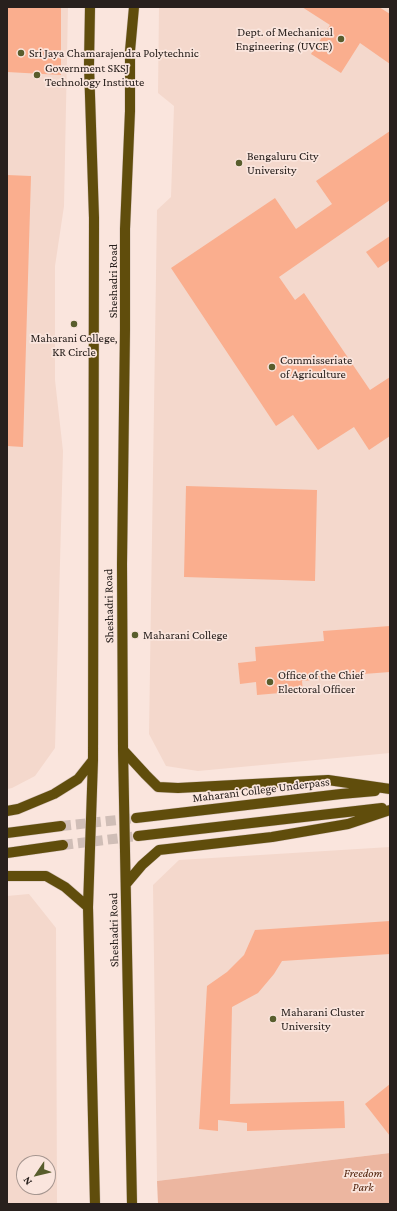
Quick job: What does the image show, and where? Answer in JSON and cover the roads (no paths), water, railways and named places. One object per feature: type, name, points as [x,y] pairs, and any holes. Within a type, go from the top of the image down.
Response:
[{"type":"main road","name":"Sheshadri Road","points":[[90,7],[89,65],[94,233],[93,760],[88,908],[95,1204]]},
{"type":"main road","name":"Sheshadri Road","points":[[132,1204],[122,564],[126,329],[125,229],[130,111],[130,51],[134,7]]},
{"type":"main road","points":[[124,750],[158,787],[178,788],[328,780],[390,790]]},
{"type":"main road","points":[[7,811],[18,809],[54,794],[78,779],[93,760]]},
{"type":"main road","name":"Maharani College Underpass","points":[[136,818],[342,794],[390,790]]},
{"type":"main road","points":[[126,884],[142,865],[159,850],[279,836],[348,824],[390,808]]},
{"type":"main road","points":[[138,836],[390,808]]},
{"type":"main road","points":[[7,833],[62,826]]},
{"type":"main road","points":[[7,853],[63,845]]},
{"type":"main road","points":[[7,876],[46,876],[65,886],[88,908]]},
{"type":"tunnel","points":[[61,826],[136,818]]},
{"type":"tunnel","points":[[63,845],[138,836]]},
{"type":"place","name":"Dept. of Mechanical Engineering (UVCE)","points":[[341,39]]},
{"type":"place","name":"Sri Jaya Chamarajendra Polytechnic","points":[[21,53]]},
{"type":"place","name":"Government SKSJ Technology Institute","points":[[37,75]]},
{"type":"place","name":"Bengaluru City University","points":[[239,163]]},
{"type":"place","name":"Maharani College, KR Circle","points":[[74,324]]},
{"type":"place","name":"Commisseriate of Agriculture","points":[[272,367]]},
{"type":"place","name":"Maharani College","points":[[135,635]]},
{"type":"place","name":"Office of the Chief Electoral Officer","points":[[270,682]]},
{"type":"place","name":"Maharani Cluster University","points":[[273,1019]]},
{"type":"park label","name":"Freedom Park","points":[[363,1180]]}]
